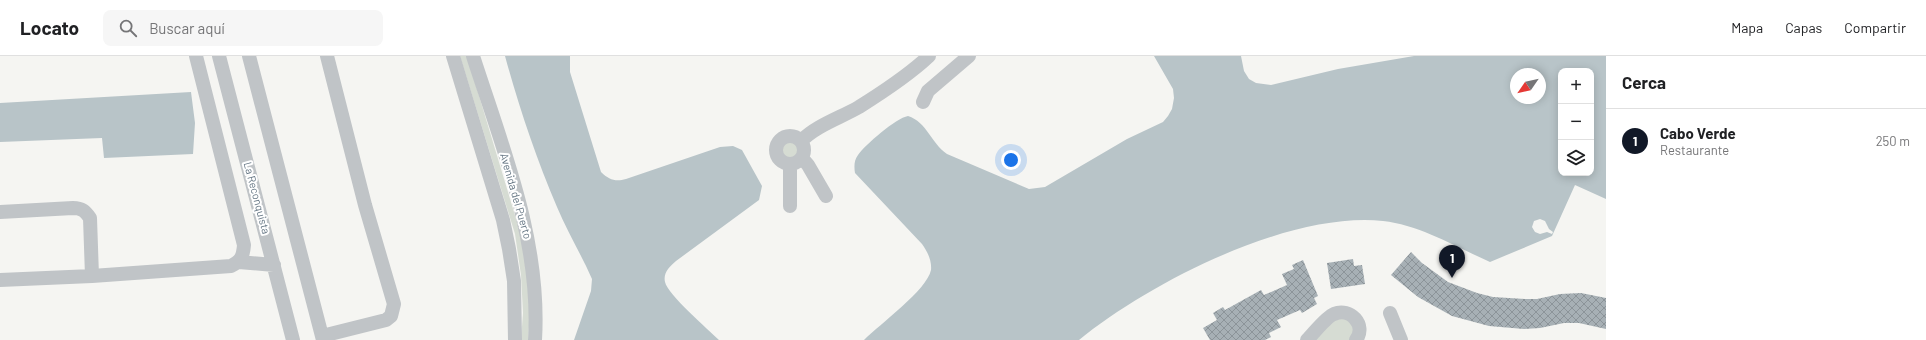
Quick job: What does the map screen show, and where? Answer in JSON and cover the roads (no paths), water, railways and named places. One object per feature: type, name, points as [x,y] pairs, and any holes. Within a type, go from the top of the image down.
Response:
[{"type":"street","points":[[0,280],[92,276],[231,266],[243,257],[244,245],[196,56]]},
{"type":"street","name":"La Reconquista","points":[[219,56],[293,340]]},
{"type":"street","points":[[249,56],[323,338],[386,320],[391,316],[394,304],[365,205],[327,56]]},
{"type":"street","name":"Avenida del Puerto","points":[[453,56],[503,220],[514,281],[515,340]]},
{"type":"street","name":"Avenida del Puerto","points":[[473,56],[524,219],[532,255],[536,290],[535,340]]},
{"type":"street","points":[[801,141],[813,131],[859,107],[929,56]]},
{"type":"street","points":[[923,102],[928,91],[969,56]]},
{"type":"street","points":[[790,206],[796,162],[804,150],[801,141],[793,136],[783,137],[776,144],[775,149],[778,158],[781,162],[796,162],[808,165],[826,196]]},
{"type":"street","points":[[0,212],[81,208],[90,218],[92,276]]},
{"type":"street","points":[[238,262],[274,264]]},
{"type":"street","points":[[1307,340],[1329,316],[1343,312],[1350,314],[1356,320],[1360,332],[1356,340]]},
{"type":"street","points":[[1390,312],[1401,340]]},
{"type":"place","name":"Cabo Verde","points":[[1452,278]]}]
